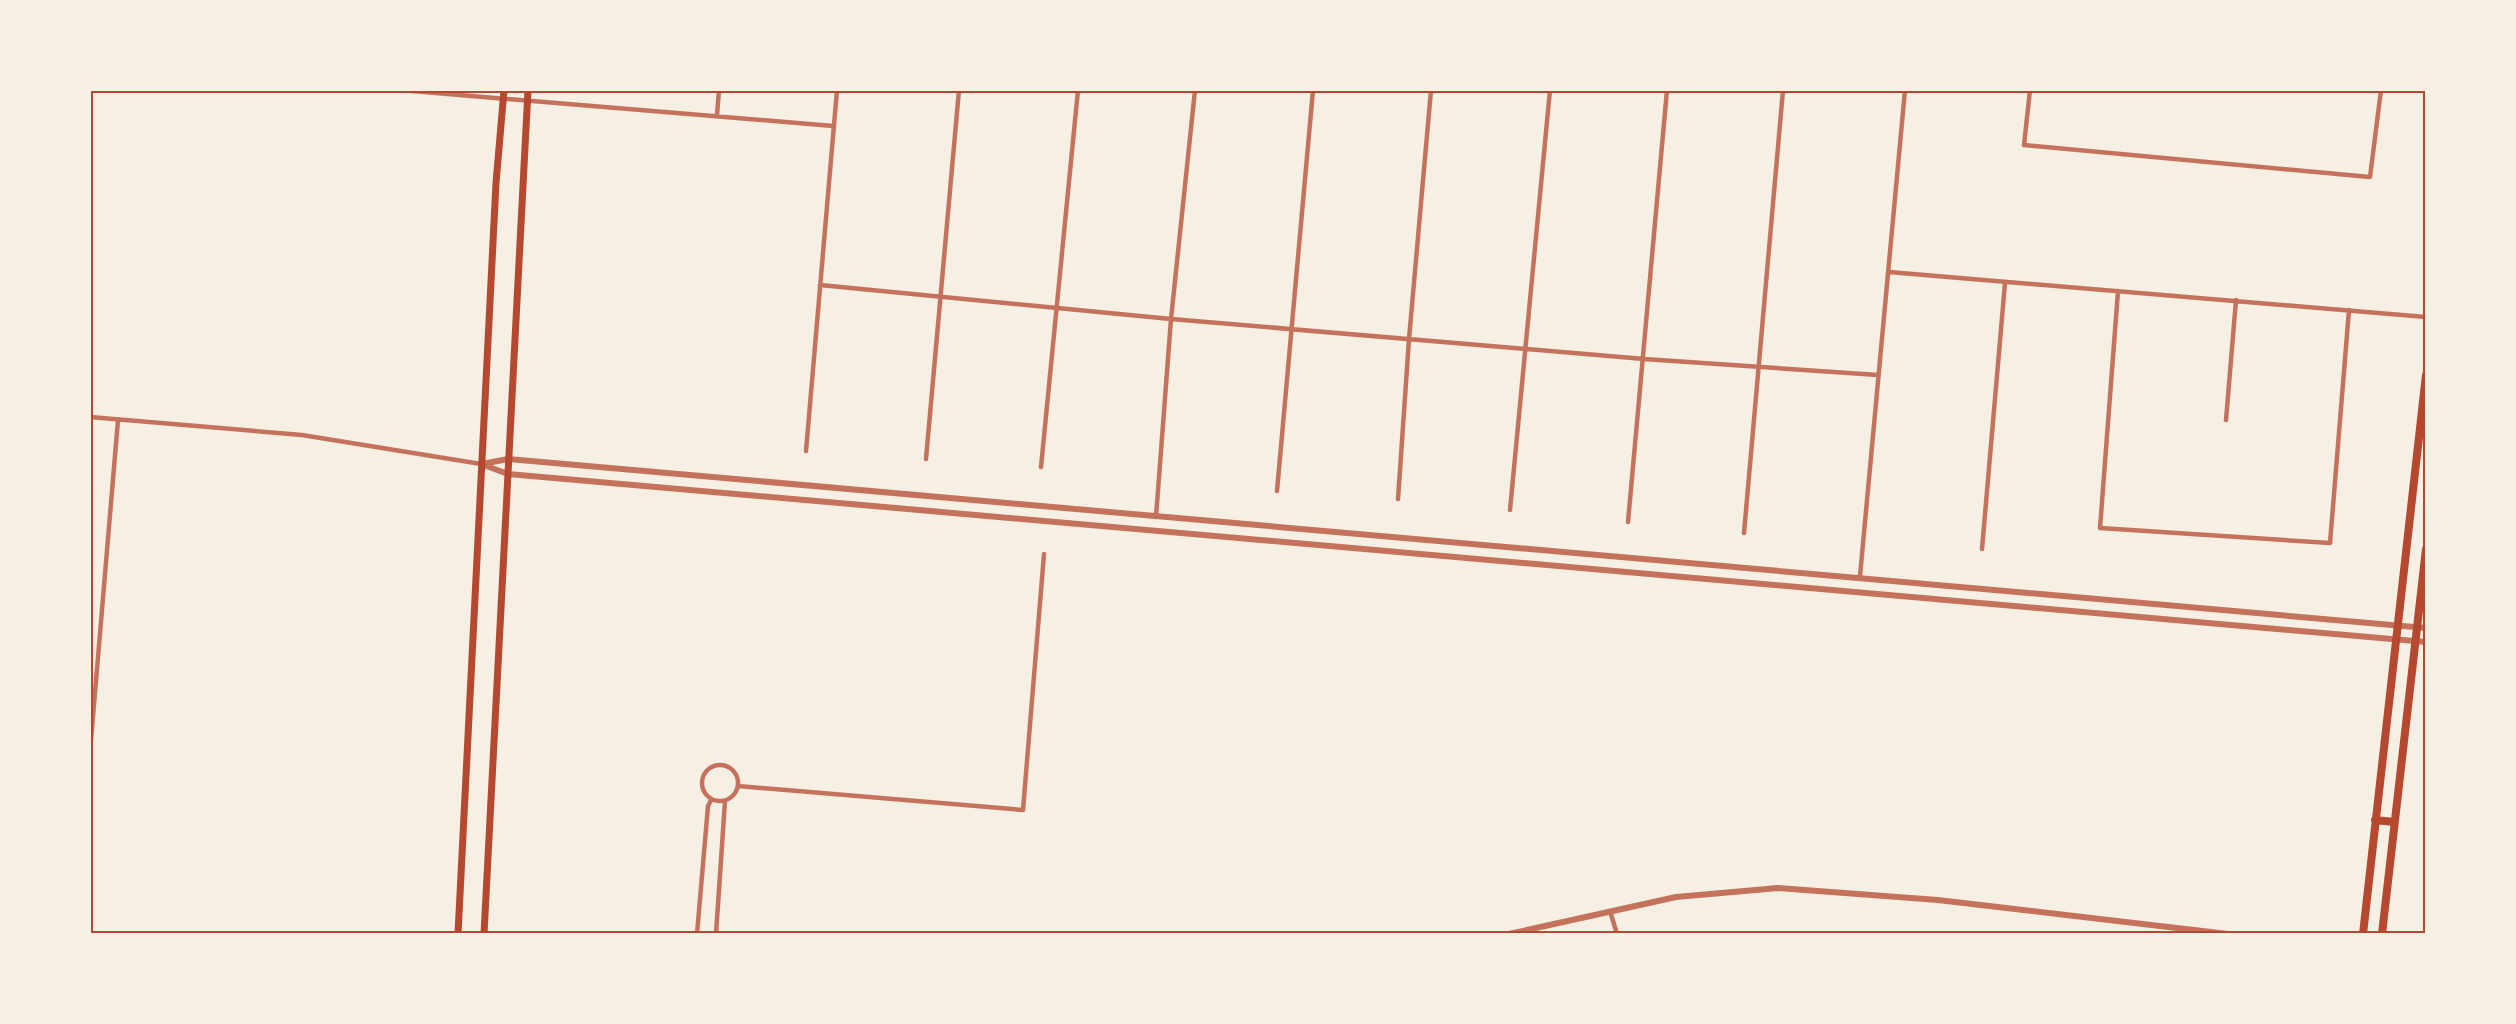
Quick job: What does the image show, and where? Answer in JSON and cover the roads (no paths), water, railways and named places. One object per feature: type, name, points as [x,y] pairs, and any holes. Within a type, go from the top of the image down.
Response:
[{"type":"main road","points":[[484,934],[528,90]]},
{"type":"main road","points":[[458,934],[481,464],[504,94]]},
{"type":"main road","points":[[2363,934],[2426,375]]},
{"type":"main road","points":[[2382,934],[2415,641],[2422,628],[2426,549]]},
{"type":"main road","points":[[2375,820],[2394,822]]},
{"type":"street","points":[[400,90],[504,94],[527,100],[833,126]]},
{"type":"street","points":[[717,115],[719,90]]},
{"type":"street","points":[[806,451],[837,90]]},
{"type":"street","points":[[926,459],[959,90]]},
{"type":"street","points":[[1041,468],[1078,90]]},
{"type":"street","points":[[1155,530],[1172,319],[1195,90]]},
{"type":"street","points":[[1277,491],[1313,90]]},
{"type":"street","points":[[1398,499],[1408,339],[1431,90]]},
{"type":"street","points":[[1510,510],[1550,90]]},
{"type":"street","points":[[1628,522],[1667,90]]},
{"type":"street","points":[[1744,533],[1783,90]]},
{"type":"street","points":[[1858,592],[1905,90]]},
{"type":"street","points":[[2030,90],[2024,145],[2370,177],[2381,90]]},
{"type":"street","points":[[1889,272],[2426,317]]},
{"type":"street","points":[[1982,549],[2005,283]]},
{"type":"street","points":[[820,285],[1172,319],[1644,359],[1878,375]]},
{"type":"street","points":[[2118,291],[2100,528],[2330,543],[2349,310]]},
{"type":"street","points":[[2226,420],[2236,300]]},
{"type":"street","points":[[90,417],[302,435],[481,464],[508,474],[2426,642]]},
{"type":"street","points":[[90,752],[118,420]]},
{"type":"street","points":[[481,464],[508,459],[1156,517],[1860,576],[2422,628]]},
{"type":"street","points":[[738,786],[1023,810],[1044,554]]},
{"type":"street","points":[[715,766],[729,767],[735,772],[738,786],[736,793],[725,801],[711,800],[705,795],[701,781],[708,769],[715,766]]},
{"type":"street","points":[[697,934],[708,806],[711,800]]},
{"type":"street","points":[[716,934],[725,801]]},
{"type":"street","points":[[1509,934],[1676,897],[1778,888],[1938,900],[2228,934]]},
{"type":"street","points":[[1610,910],[1617,934]]}]
